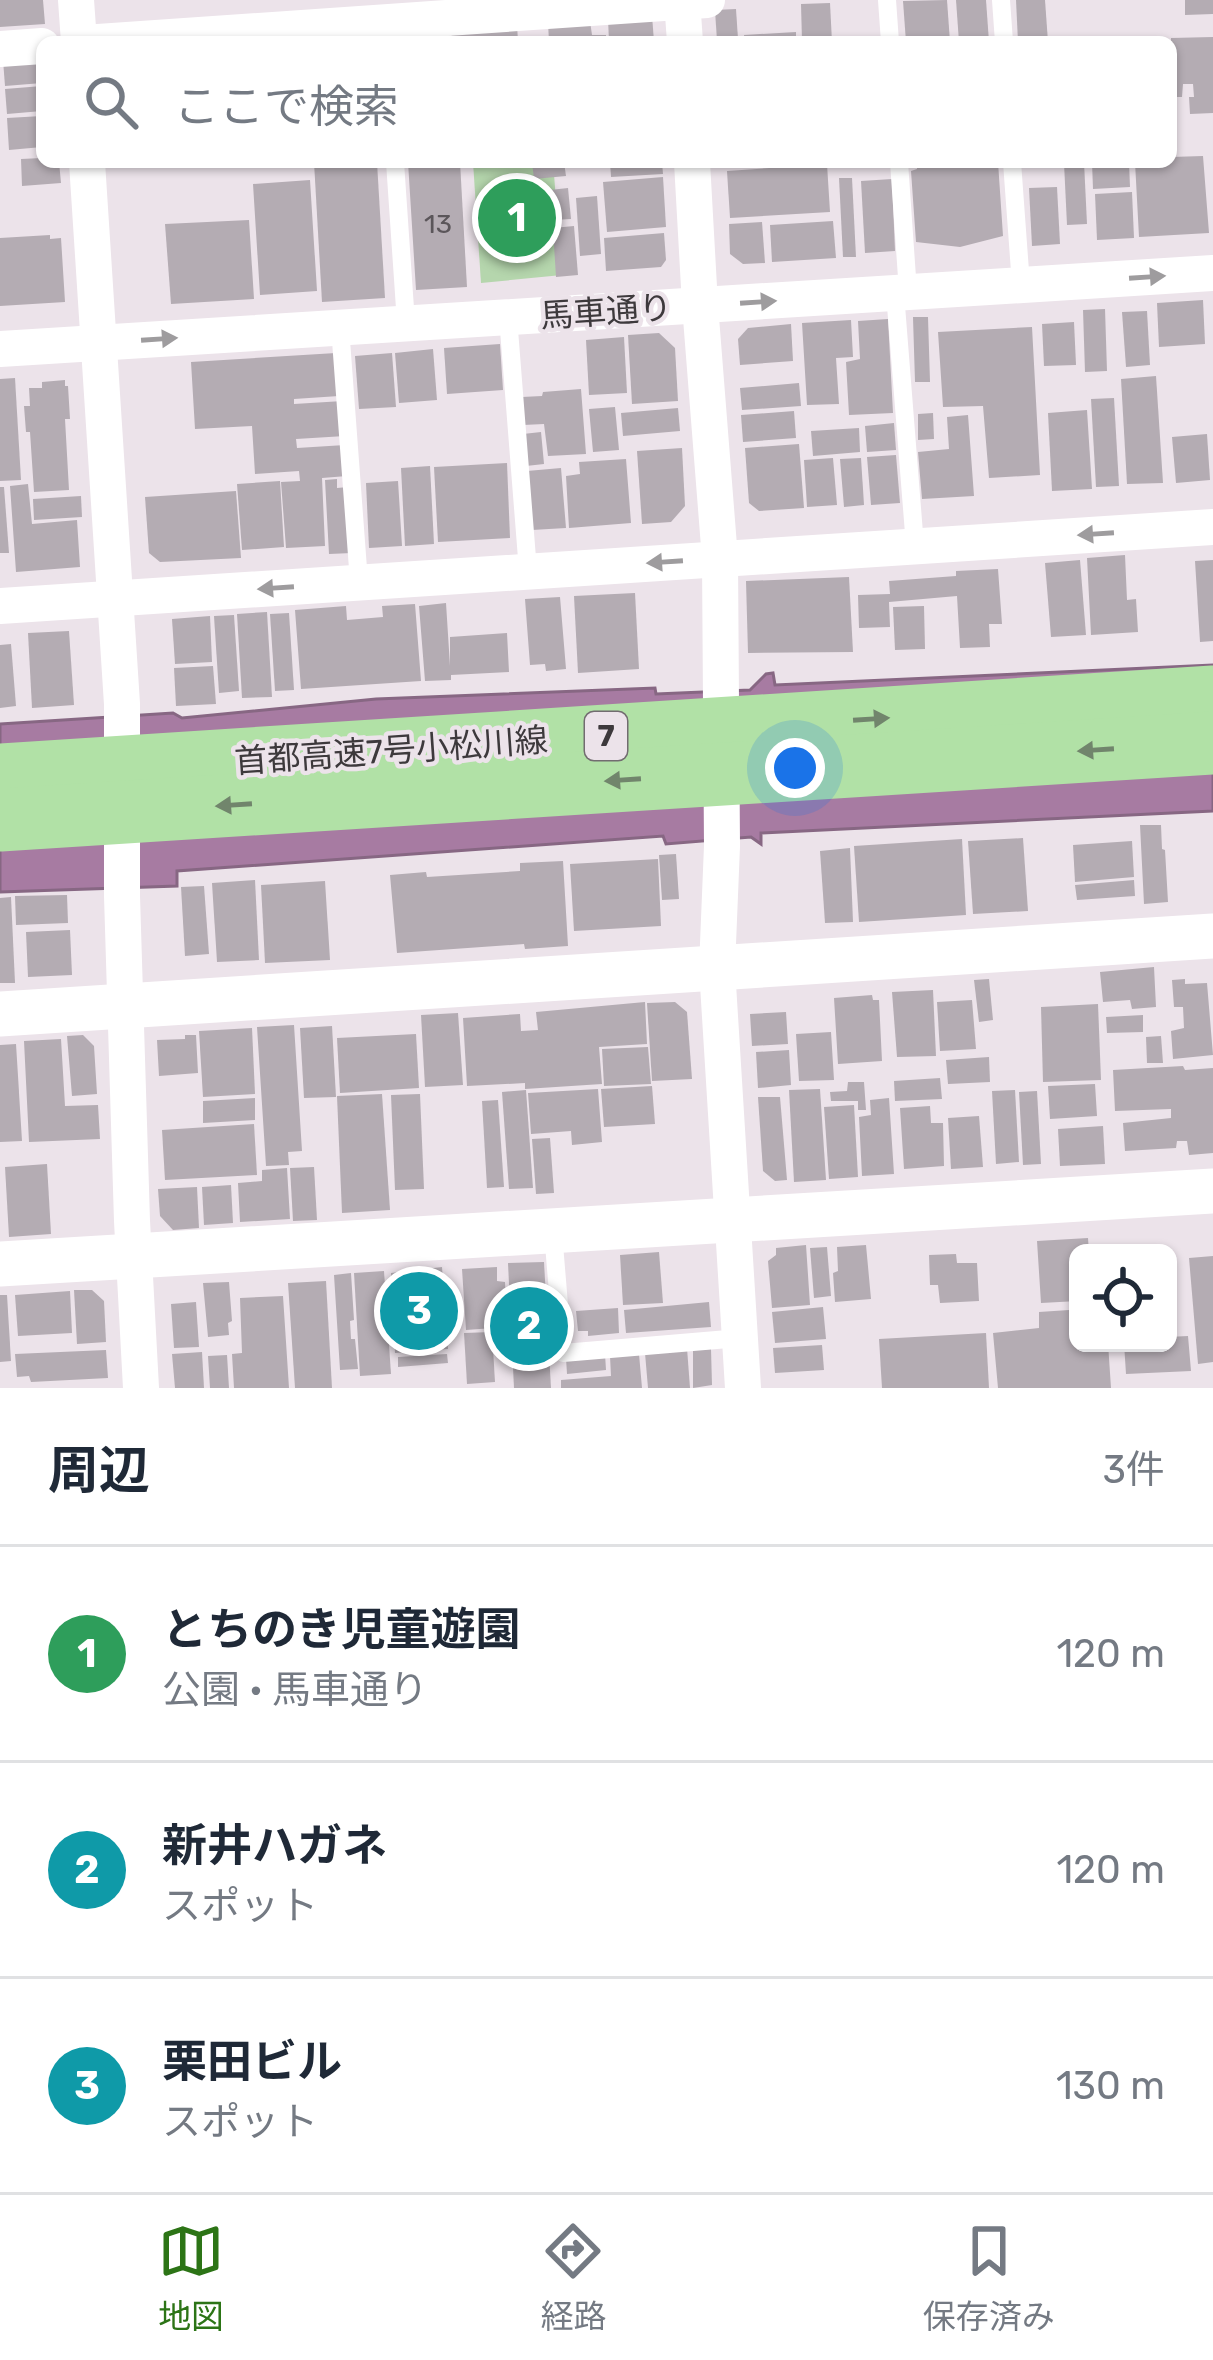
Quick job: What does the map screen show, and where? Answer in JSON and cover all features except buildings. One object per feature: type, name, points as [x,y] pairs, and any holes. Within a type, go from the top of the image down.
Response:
[{"type":"highway","name":"首都高速7号小松川線","points":[[0,775],[1213,697]]},
{"type":"highway","name":"首都高速7号小松川線","points":[[0,820],[1213,743]]},
{"type":"street","points":[[76,0],[79,36]]},
{"type":"street","points":[[271,36],[386,32],[690,1],[686,36]]},
{"type":"street","points":[[0,49],[36,46]]},
{"type":"street","points":[[87,168],[122,704],[125,1006],[141,1388]]},
{"type":"street","points":[[692,168],[720,559],[722,846],[717,968],[743,1388]]},
{"type":"street","name":"馬車通り","points":[[0,349],[1213,273]]},
{"type":"street","points":[[0,606],[1213,526]]},
{"type":"street","points":[[0,1014],[1213,936]]},
{"type":"street","points":[[0,1264],[1213,1191]]},
{"type":"lane","points":[[887,0],[890,36]]},
{"type":"lane","points":[[1001,0],[1004,36]]},
{"type":"lane","points":[[395,168],[406,323]]},
{"type":"lane","points":[[899,168],[915,546]]},
{"type":"lane","points":[[1012,168],[1021,285]]},
{"type":"lane","points":[[508,317],[527,572]]},
{"type":"lane","points":[[340,327],[358,582]]},
{"type":"lane","points":[[553,1232],[563,1353],[740,1338]]},
{"type":"green space","points":[[473,168],[553,168],[562,275],[481,283]]},
{"type":"shaded area","points":[[1213,665],[1213,811],[761,833],[761,844],[751,837],[666,844],[663,836],[177,871],[177,886],[0,892],[0,724],[173,713],[182,718],[376,699],[655,688],[656,694],[750,690],[773,673],[775,685]]},
{"type":"place","name":"とちのき児童遊園","points":[[517,218]]},
{"type":"place","name":"栗田ビル","points":[[419,1311]]},
{"type":"place","name":"新井ハガネ","points":[[529,1326]]}]
